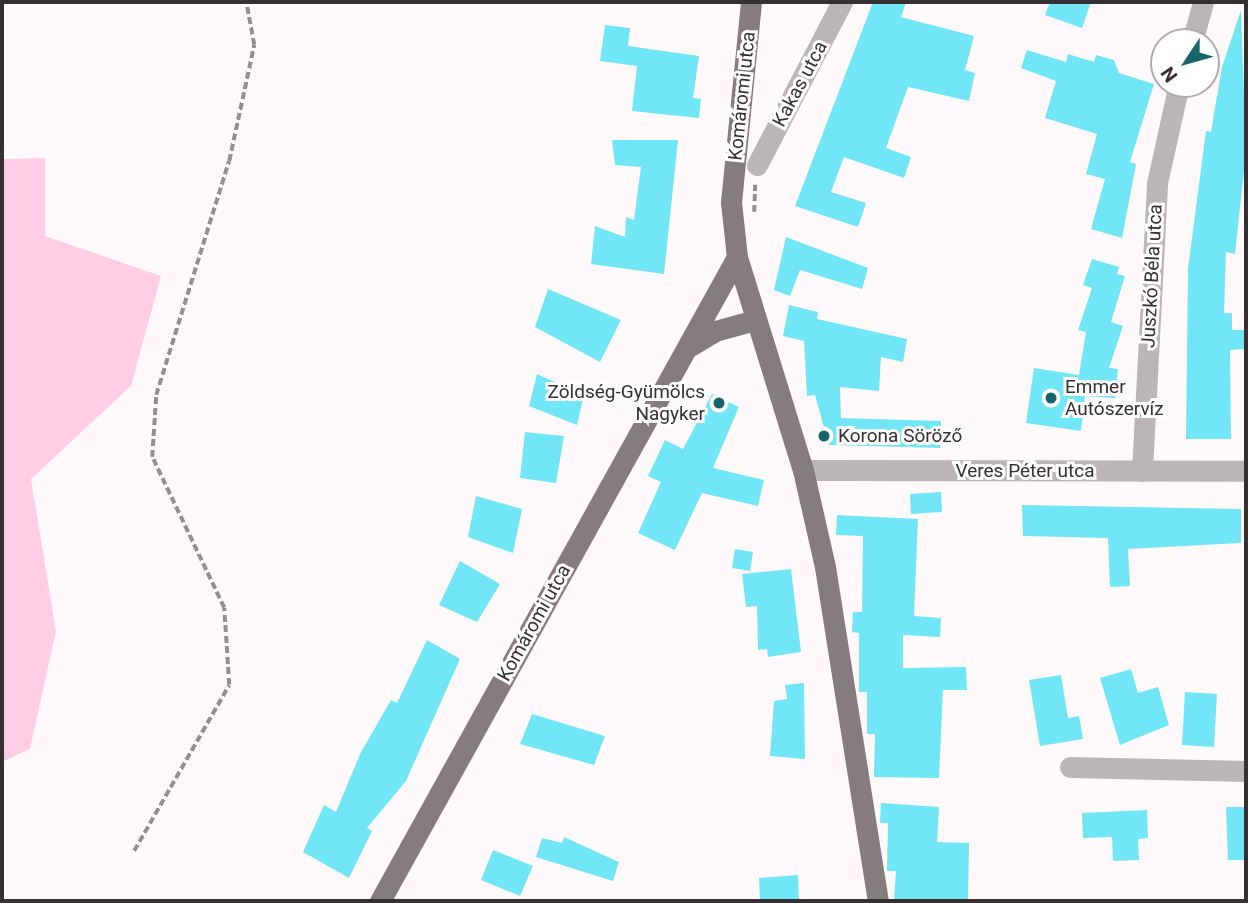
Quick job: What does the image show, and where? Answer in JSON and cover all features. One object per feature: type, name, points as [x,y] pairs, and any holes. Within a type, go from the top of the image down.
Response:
[{"type":"main road","name":"Komáromi utca","points":[[380,901],[691,346],[737,257],[731,202],[751,2]]},
{"type":"main road","points":[[737,257],[803,470],[825,567],[878,901]]},
{"type":"main road","points":[[691,346],[715,331],[755,320]]},
{"type":"street","name":"Kakas utca","points":[[757,165],[842,2]]},
{"type":"street","points":[[1196,28],[1203,2]]},
{"type":"street","name":"Juszkó Béla utca","points":[[1142,471],[1157,183],[1176,98]]},
{"type":"street","name":"Veres Péter utca","points":[[803,470],[1246,471]]},
{"type":"street","points":[[1070,767],[1246,771]]},
{"type":"path","points":[[134,851],[229,685],[224,608],[152,457],[156,395],[229,161],[254,46],[246,2]]},
{"type":"shaded area","points":[[45,158],[45,236],[161,276],[131,386],[31,479],[56,631],[30,749],[2,762],[2,159]]},
{"type":"building","points":[[873,2],[906,2],[901,17],[974,36],[965,70],[975,73],[969,101],[908,87],[886,148],[911,157],[904,178],[844,157],[831,192],[866,203],[858,227],[795,206]]},
{"type":"building","points":[[1050,2],[1091,2],[1082,28],[1045,15]]},
{"type":"building","points":[[1241,10],[1246,152],[1235,254],[1226,252],[1224,313],[1232,313],[1232,330],[1246,330],[1246,349],[1230,350],[1231,439],[1186,439],[1188,269],[1206,131],[1211,132],[1217,98],[1220,98],[1222,67]]},
{"type":"building","points":[[605,25],[630,28],[628,46],[699,56],[693,98],[701,99],[699,118],[632,111],[637,66],[600,61]]},
{"type":"building","points":[[1027,50],[1066,62],[1068,54],[1094,62],[1096,55],[1114,60],[1119,73],[1150,83],[1150,97],[1130,162],[1136,164],[1122,238],[1091,229],[1105,179],[1086,174],[1097,134],[1045,118],[1056,81],[1021,68]]},
{"type":"building","points":[[612,140],[678,140],[664,274],[591,264],[595,226],[625,237],[626,217],[634,220],[641,167],[615,165]]},
{"type":"building","points":[[786,237],[868,268],[862,289],[800,270],[790,296],[774,290]]},
{"type":"building","points":[[1092,259],[1119,267],[1117,274],[1125,276],[1111,322],[1123,326],[1109,368],[1118,369],[1115,398],[1085,396],[1081,431],[1026,423],[1034,368],[1079,375],[1086,332],[1078,330],[1092,288],[1083,285]]},
{"type":"building","points":[[548,289],[621,320],[600,362],[535,327]]},
{"type":"building","points":[[789,305],[818,312],[817,319],[907,339],[903,362],[881,357],[879,391],[840,387],[841,418],[941,421],[940,448],[829,445],[815,395],[807,396],[804,341],[783,336]]},
{"type":"building","points":[[537,374],[584,395],[577,425],[529,406]]},
{"type":"building","points":[[712,394],[739,407],[713,468],[764,480],[758,506],[702,493],[675,550],[638,533],[661,482],[648,476],[665,440],[683,449]]},
{"type":"building","points":[[525,432],[564,436],[556,483],[520,478]]},
{"type":"building","points":[[941,492],[942,512],[911,514],[910,494]]},
{"type":"building","points":[[476,496],[522,509],[513,553],[468,537]]},
{"type":"building","points":[[1022,505],[1241,509],[1241,543],[1128,549],[1130,586],[1110,587],[1108,538],[1023,536]]},
{"type":"building","points":[[837,515],[918,519],[914,616],[941,618],[940,637],[903,635],[903,668],[966,667],[967,690],[943,690],[939,778],[874,777],[875,734],[867,734],[867,692],[859,692],[859,633],[852,632],[853,612],[862,612],[863,536],[836,535]]},
{"type":"building","points":[[735,549],[753,552],[750,571],[732,568]]},
{"type":"building","points":[[460,561],[500,584],[477,622],[439,605]]},
{"type":"building","points":[[791,569],[801,652],[768,657],[767,649],[758,650],[757,606],[746,607],[742,574]]},
{"type":"building","points":[[427,640],[460,659],[406,781],[367,828],[372,831],[349,878],[303,852],[324,805],[336,812],[360,754],[391,700],[397,703]]},
{"type":"building","points":[[1131,669],[1138,693],[1158,687],[1169,725],[1120,745],[1100,678]]},
{"type":"building","points":[[1061,675],[1068,718],[1079,716],[1083,739],[1040,746],[1029,680]]},
{"type":"building","points":[[804,683],[805,759],[770,756],[774,701],[787,699],[785,685]]},
{"type":"building","points":[[1185,692],[1217,694],[1214,747],[1182,745]]},
{"type":"building","points":[[532,714],[605,736],[594,765],[520,744]]},
{"type":"building","points":[[881,803],[939,807],[937,842],[969,843],[968,901],[894,901],[896,871],[887,871],[888,823],[880,823]]},
{"type":"building","points":[[1226,807],[1246,807],[1246,860],[1228,860]]},
{"type":"building","points":[[1147,810],[1148,838],[1138,839],[1139,860],[1113,861],[1112,837],[1083,838],[1082,813]]},
{"type":"building","points":[[564,837],[619,862],[613,881],[536,857],[542,838],[562,843]]},
{"type":"building","points":[[493,850],[533,866],[520,896],[481,880]]},
{"type":"building","points":[[798,875],[799,900],[760,901],[759,878]]},
{"type":"place","name":"Emmer Autószervíz","points":[[1051,398]]},
{"type":"place","name":"Zöldség-Gyümölcs Nagyker","points":[[719,403]]},
{"type":"place","name":"Korona Söröző","points":[[824,436]]}]
